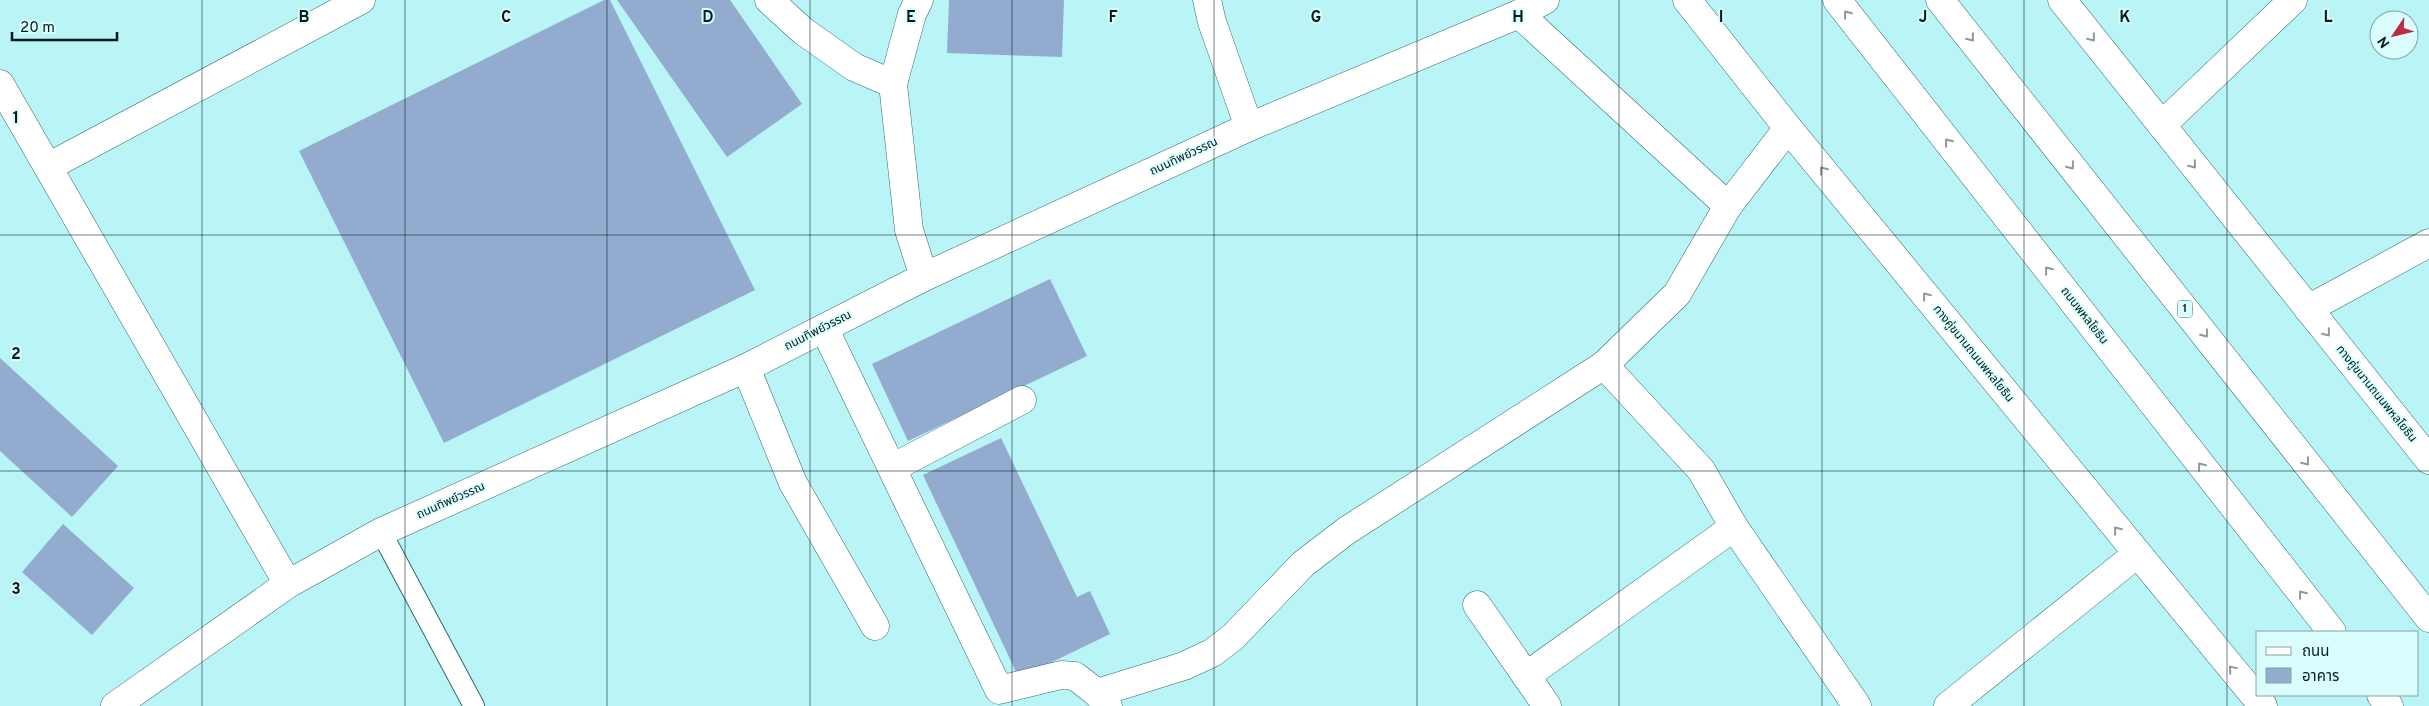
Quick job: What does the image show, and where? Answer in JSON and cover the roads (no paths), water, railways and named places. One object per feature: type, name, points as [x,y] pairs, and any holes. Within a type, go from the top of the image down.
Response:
[{"type":"main road","points":[[48,168],[361,0]]},
{"type":"main road","points":[[768,0],[803,31],[854,66],[893,84]]},
{"type":"main road","points":[[919,0],[912,14],[893,84],[909,230],[924,277]]},
{"type":"main road","points":[[1207,0],[1212,22],[1249,127]]},
{"type":"main road","name":"ถนนทิพย์วรรณ","points":[[115,706],[288,584],[381,532],[746,368],[924,277],[1249,127],[1519,14],[1545,0]]},
{"type":"main road","name":"ทางคู่ขนานถนนพหลโยธิน","points":[[1687,0],[1788,128],[2136,554],[2263,706]]},
{"type":"main road","name":"ถนนพหลโยธิน","points":[[1836,0],[2331,631]]},
{"type":"main road","name":"1","points":[[1940,0],[2429,618]]},
{"type":"main road","name":"ทางคู่ขนานถนนพหลโยธิน","points":[[2062,0],[2429,460]]},
{"type":"main road","points":[[2162,125],[2292,0]]},
{"type":"main road","points":[[1519,14],[1728,206]]},
{"type":"main road","points":[[0,84],[288,584]]},
{"type":"main road","points":[[824,328],[999,690],[1061,675],[1075,676],[1102,699],[1212,653],[1233,638],[1303,564],[1346,531],[1604,365],[1678,294],[1728,206],[1788,128]]},
{"type":"main road","points":[[2308,309],[2429,243]]},
{"type":"main road","points":[[1604,365],[1701,470],[1734,527],[1857,706]]},
{"type":"main road","points":[[746,368],[793,483],[875,626]]},
{"type":"main road","points":[[892,468],[1022,400]]},
{"type":"main road","points":[[1526,676],[1734,527]]},
{"type":"main road","points":[[1948,706],[2136,554]]},
{"type":"main road","points":[[1477,605],[1546,706]]},
{"type":"main road","points":[[2382,696],[2390,706]]},
{"type":"lane","points":[[381,532],[474,706]]}]
